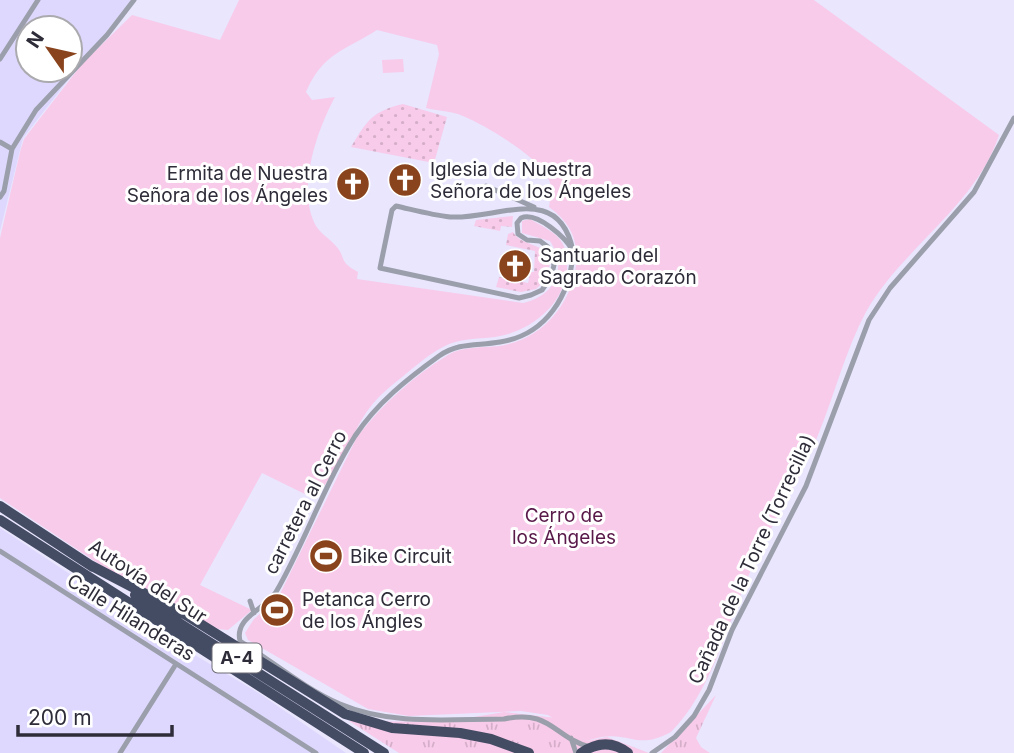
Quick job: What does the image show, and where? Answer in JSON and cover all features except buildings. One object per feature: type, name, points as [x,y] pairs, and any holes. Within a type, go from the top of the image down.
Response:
[{"type":"highway","name":"Autovía del Sur","points":[[0,506],[384,753]]},
{"type":"highway","name":"Autovía del Sur","points":[[0,520],[364,753]]},
{"type":"highway","points":[[90,565],[186,615],[345,715],[392,728],[481,737],[529,753]]},
{"type":"highway","points":[[282,700],[299,717],[352,753]]},
{"type":"highway","points":[[583,751],[600,744],[615,745],[628,753]]},
{"type":"street","points":[[0,59],[38,0]]},
{"type":"street","points":[[0,197],[5,191],[12,149],[36,110],[107,35],[134,0]]},
{"type":"street","name":"Cañada de la Torre (Torrecilla)","points":[[652,753],[676,737],[694,716],[709,690],[741,612],[806,486],[869,320],[890,288],[974,192],[1014,118]]},
{"type":"street","points":[[0,142],[12,149]]},
{"type":"street","points":[[486,186],[551,213],[563,223],[573,251]]},
{"type":"street","points":[[538,209],[451,217],[396,206],[392,210],[380,268],[519,298],[542,290],[551,277],[554,265],[548,247],[540,241],[527,240],[518,234],[517,223],[521,218],[527,215],[559,232],[573,251]]},
{"type":"street","points":[[536,219],[538,209]]},
{"type":"street","points":[[546,226],[545,219],[551,213]]},
{"type":"street","name":"carretera al Cerro","points":[[571,738],[547,720],[520,716],[505,719],[393,718],[338,703],[240,640],[241,625],[274,596],[350,446],[376,409],[399,385],[446,351],[462,344],[503,342],[540,324],[561,300],[569,281],[573,251]]},
{"type":"street","name":"Calle Hilanderas","points":[[0,551],[316,753]]},
{"type":"street","points":[[250,601],[254,613]]},
{"type":"street","points":[[120,753],[176,664]]},
{"type":"street","points":[[571,738],[583,751]]},
{"type":"street","points":[[571,738],[583,751]]},
{"type":"shaded area","points":[[0,0],[131,0],[84,60],[84,14],[14,14],[14,84],[65,84],[23,138],[0,231]]},
{"type":"shaded area","points":[[0,528],[173,642],[260,694],[346,753],[0,753]]},
{"type":"green space","name":"Cerro de los Ángeles","points":[[239,0],[814,0],[999,135],[973,184],[898,268],[866,312],[810,453],[756,559],[716,659],[697,698],[671,732],[647,740],[612,736],[587,741],[548,715],[521,711],[409,716],[368,709],[248,640],[245,633],[254,619],[278,598],[357,437],[377,413],[410,382],[448,355],[467,349],[515,342],[541,328],[560,307],[573,281],[577,257],[572,232],[549,207],[551,187],[544,171],[524,152],[473,120],[459,114],[426,108],[439,54],[437,45],[377,30],[336,54],[320,69],[306,92],[312,100],[335,97],[311,160],[308,178],[310,211],[316,226],[339,249],[347,265],[358,272],[357,279],[523,303],[550,288],[558,271],[558,262],[550,241],[522,233],[522,221],[530,219],[558,238],[567,259],[567,269],[559,295],[543,315],[508,334],[449,344],[413,368],[372,405],[361,420],[340,462],[315,499],[262,473],[200,585],[252,610],[228,630],[218,629],[99,564],[0,498],[0,238],[24,139],[67,84],[84,84],[84,62],[132,15],[220,40]]},
{"type":"green space","points":[[403,59],[404,72],[383,73],[382,60]]},
{"type":"green space","points":[[403,104],[447,117],[434,163],[351,147],[372,118],[384,110]]},
{"type":"green space","points":[[513,216],[512,227],[501,226],[500,231],[474,226],[476,220]]},
{"type":"green space","points":[[513,232],[525,242],[541,248],[550,260],[549,269],[536,289],[521,292],[496,287],[499,277],[528,283],[531,272],[534,272],[535,251],[506,245],[508,234]]},
{"type":"green space","points":[[716,695],[696,738],[701,747],[710,753],[661,753]]},
{"type":"green space","points":[[504,712],[556,718],[587,741],[607,737],[649,753],[399,753],[349,721],[444,722]]},
{"type":"place","name":"Iglesia de Nuestra Señora de los Ángeles","points":[[405,180]]},
{"type":"place","name":"Ermita de Nuestra Señora de los Ángeles","points":[[353,184]]},
{"type":"place","name":"Santuario del Sagrado Corazón","points":[[515,266]]},
{"type":"place","name":"Bike Circuit","points":[[326,556]]},
{"type":"place","name":"Petanca Cerro de los Ángles","points":[[277,610]]}]
